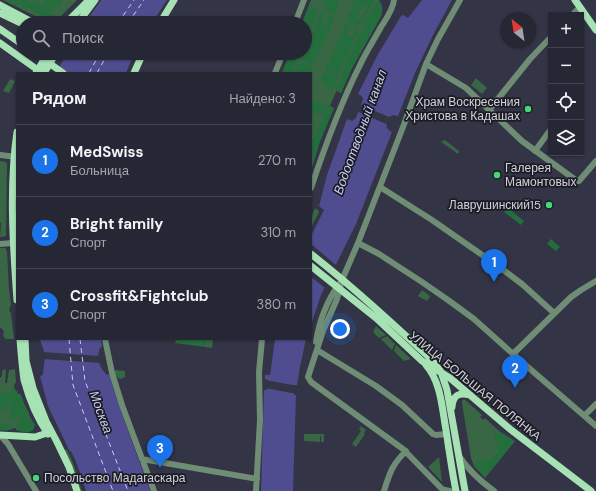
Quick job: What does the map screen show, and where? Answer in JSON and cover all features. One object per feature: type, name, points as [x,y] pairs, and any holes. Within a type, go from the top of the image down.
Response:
[{"type":"main road","points":[[80,16],[91,0]]},
{"type":"main road","points":[[73,16],[91,0]]},
{"type":"main road","points":[[164,16],[174,0]]},
{"type":"main road","points":[[575,0],[594,21],[596,30]]},
{"type":"main road","points":[[0,5],[21,16]]},
{"type":"main road","points":[[0,13],[16,21]]},
{"type":"main road","points":[[0,29],[16,40]]},
{"type":"main road","points":[[0,43],[16,54]]},
{"type":"main road","points":[[26,60],[44,72]]},
{"type":"main road","points":[[37,72],[44,60]]},
{"type":"main road","points":[[45,60],[62,72]]},
{"type":"main road","points":[[44,72],[50,60]]},
{"type":"main road","points":[[44,72],[52,60]]},
{"type":"main road","points":[[134,72],[140,60]]},
{"type":"main road","points":[[16,144],[13,194],[13,243],[16,286]]},
{"type":"main road","name":"УЛИЦА БОЛЬШАЯ ПОЛЯНКА","points":[[312,255],[385,316],[431,359],[441,372]]},
{"type":"main road","name":"УЛИЦА БОЛЬШАЯ ПОЛЯНКА","points":[[312,267],[379,321],[422,361],[450,378],[510,429],[591,491]]},
{"type":"main road","points":[[20,340],[24,380],[36,411],[62,452],[77,491]]},
{"type":"main road","points":[[25,340],[26,361],[30,379],[49,432]]},
{"type":"main road","points":[[422,361],[431,372],[437,385],[456,491]]},
{"type":"main road","points":[[441,372],[447,390],[465,490]]},
{"type":"main road","points":[[451,411],[452,403],[456,396],[462,394],[472,396]]},
{"type":"main road","points":[[1,435],[30,438],[49,432]]},
{"type":"street","points":[[298,16],[304,0]]},
{"type":"street","points":[[450,491],[442,489],[406,451],[309,380],[309,375],[317,350],[316,342],[323,316],[339,288],[358,243],[426,64],[460,0]]},
{"type":"street","points":[[312,185],[348,90],[393,2]]},
{"type":"street","points":[[575,12],[580,7]]},
{"type":"street","points":[[489,110],[530,59],[548,40]]},
{"type":"street","points":[[275,72],[280,60]]},
{"type":"street","points":[[426,64],[466,88],[522,141],[578,182],[596,161]]},
{"type":"street","points":[[535,151],[548,133]]},
{"type":"street","points":[[0,155],[15,157]]},
{"type":"street","points":[[380,187],[432,220],[498,266],[522,284],[554,313]]},
{"type":"street","points":[[0,244],[13,243]]},
{"type":"street","points":[[358,243],[391,262],[474,319],[512,354],[596,426]]},
{"type":"street","points":[[512,354],[571,297],[596,280]]},
{"type":"street","points":[[105,340],[112,373],[122,405],[154,491]]},
{"type":"street","points":[[256,491],[260,420],[260,356],[262,340]]},
{"type":"street","points":[[317,350],[363,377],[380,389],[406,409],[433,434],[446,434]]},
{"type":"street","points":[[585,415],[596,404]]},
{"type":"street","points":[[1,435],[36,491]]},
{"type":"street","points":[[384,491],[389,474],[394,464],[406,451]]},
{"type":"street","points":[[458,455],[475,476],[494,491]]},
{"type":"street","points":[[142,459],[257,479]]},
{"type":"street","points":[[465,490],[466,481],[475,476]]},
{"type":"green space","points":[[3,0],[77,0],[61,16],[35,16]]},
{"type":"green space","points":[[5,0],[27,0],[31,4],[38,0],[40,5],[44,7],[46,6],[44,0],[60,0],[62,5],[56,5],[52,9],[51,13],[48,14],[51,16],[43,16],[29,7],[23,7],[20,3],[22,1],[19,2],[17,7],[14,5],[14,2],[7,2]]},
{"type":"green space","points":[[311,0],[379,0],[382,10],[380,17],[352,68],[341,93],[336,91],[330,106],[334,108],[319,144],[312,168],[312,72],[282,72],[287,60],[312,60],[312,16],[305,16]]},
{"type":"green space","points":[[327,0],[339,0],[336,5],[336,15],[324,9]]},
{"type":"green space","points":[[351,0],[375,0],[367,14],[364,12],[368,5],[365,3],[355,19],[358,21],[363,14],[366,16],[362,23],[357,25],[347,20],[353,7]]},
{"type":"green space","points":[[378,0],[381,3],[382,8],[381,16],[352,68],[341,93],[336,90],[339,81],[342,80],[341,76],[360,32],[365,30],[364,24]]},
{"type":"green space","points":[[309,6],[315,8],[318,12],[312,26],[312,16],[305,16]]},
{"type":"green space","points":[[321,13],[326,13],[321,22],[326,24],[329,14],[335,17],[313,66],[301,60],[312,60],[312,34]]},
{"type":"green space","points":[[346,23],[352,26],[349,28],[346,35],[352,37],[355,30],[353,29],[355,27],[358,31],[338,76],[325,71]]},
{"type":"green space","points":[[287,60],[297,60],[292,72],[282,72]]},
{"type":"green space","points":[[300,62],[313,67],[310,72],[295,72]]},
{"type":"green space","points":[[324,73],[337,78],[333,89],[324,85],[321,80]]},
{"type":"green space","points":[[476,78],[487,88],[482,94],[471,85]]},
{"type":"green space","points":[[10,79],[15,81],[9,93],[3,91]]},
{"type":"green space","points":[[318,101],[326,105],[321,116],[312,112],[312,102]]},
{"type":"green space","points":[[328,105],[334,108],[319,144],[315,158],[312,156],[312,144],[322,120],[325,118],[324,114]]},
{"type":"green space","points":[[445,140],[459,151],[458,154],[441,142]]},
{"type":"green space","points":[[0,161],[6,162],[7,164],[6,236],[0,237],[1,223]]},
{"type":"green space","points":[[315,208],[318,210],[319,212],[312,226],[312,216]]},
{"type":"green space","points":[[508,208],[524,221],[521,225],[504,212]]},
{"type":"green space","points":[[551,239],[560,247],[556,251],[547,244]]},
{"type":"green space","points":[[0,248],[5,248],[7,251],[11,304],[9,310],[11,313],[14,339],[6,339],[3,336],[4,331],[0,327]]},
{"type":"green space","points":[[422,290],[430,296],[427,301],[418,296]]},
{"type":"green space","points":[[376,326],[386,335],[379,338],[373,332]]},
{"type":"green space","points":[[387,336],[395,344],[392,350],[381,339]]},
{"type":"green space","points":[[176,340],[204,340],[205,347],[175,343]]},
{"type":"green space","points":[[204,340],[213,340],[212,348],[205,347]]},
{"type":"green space","points":[[396,345],[411,359],[404,361],[394,351]]},
{"type":"green space","points":[[5,369],[5,383],[7,383],[9,370],[15,369],[15,394],[20,394],[33,423],[29,432],[16,430],[16,428],[0,428],[0,378],[2,376],[2,371]]},
{"type":"green space","points":[[114,370],[125,371],[125,377],[121,379],[118,378]]},
{"type":"green space","points":[[11,388],[18,392],[17,394],[21,395],[25,407],[29,413],[27,416],[35,424],[34,429],[30,432],[23,432],[16,429],[21,420],[16,415],[14,420],[12,419],[10,415],[11,401],[9,401],[5,411],[3,409],[0,410],[0,392],[8,394],[11,393]]},
{"type":"green space","points":[[464,399],[482,415],[480,417],[484,420],[485,418],[499,431],[515,441],[485,478],[474,466],[471,458],[462,403]]},
{"type":"green space","points":[[0,423],[13,426],[14,428],[11,430],[0,430]]},
{"type":"green space","points":[[361,426],[366,430],[356,447],[352,444],[361,431],[359,429]]},
{"type":"green space","points":[[498,433],[514,442],[485,477],[478,468],[474,466],[475,463],[482,460],[486,459],[490,461],[499,451],[496,447],[498,442],[494,437],[495,434]]},
{"type":"green space","points":[[304,434],[324,434],[324,442],[321,442],[321,436],[320,442],[304,441]]},
{"type":"green space","points":[[66,449],[73,464],[82,491],[80,491],[64,450]]},
{"type":"green space","points":[[439,457],[442,482],[428,467]]},
{"type":"water","points":[[101,0],[167,0],[157,16],[90,16]]},
{"type":"water","name":"Водоотводный канал","points":[[422,0],[452,0],[415,73],[398,116],[393,115],[388,119],[387,127],[392,132],[356,224],[321,295],[312,322],[312,234],[324,210],[319,206],[327,175],[347,119],[352,121],[356,118],[363,99],[362,96],[358,94],[377,56],[401,16],[403,15],[408,18]]},
{"type":"water","points":[[63,60],[131,60],[126,72],[57,72]]},
{"type":"water","name":"Москва","points":[[40,340],[101,340],[102,347],[100,348],[98,355],[100,366],[107,375],[109,374],[150,491],[86,491],[77,464],[48,406],[40,376],[43,375],[45,358]]},
{"type":"water","points":[[275,340],[306,340],[294,395],[296,395],[293,491],[261,491],[264,390],[267,390],[268,380],[265,379],[265,375],[270,375]]},
{"type":"pier","points":[[359,104],[389,117],[386,124],[356,111]]},
{"type":"pier","points":[[312,245],[336,265],[325,288],[312,278]]},
{"type":"pier","points":[[42,352],[100,356],[101,363],[43,359]]},
{"type":"pier","points":[[264,380],[299,386],[297,387],[297,394],[265,388],[266,381]]},
{"type":"ferry route","points":[[123,16],[134,0]]},
{"type":"ferry route","points":[[133,16],[144,0]]},
{"type":"ferry route","points":[[90,72],[96,60]]},
{"type":"ferry route","points":[[98,72],[104,60]]},
{"type":"ferry route","points":[[69,340],[73,385],[113,491]]},
{"type":"ferry route","points":[[80,340],[85,381],[128,491]]},
{"type":"place","name":"Храм Воскресения Христова в Кадашах","points":[[528,109]]},
{"type":"place","name":"Галерея Мамонтовых","points":[[497,175]]},
{"type":"place","name":"Лаврушинский15","points":[[549,205]]},
{"type":"place","name":"MedSwiss","points":[[494,282]]},
{"type":"place","name":"Bright family","points":[[515,388]]},
{"type":"place","name":"Crossfit&Fightclub","points":[[160,468]]},
{"type":"place","name":"Посольство Мадагаскара","points":[[36,478]]}]
